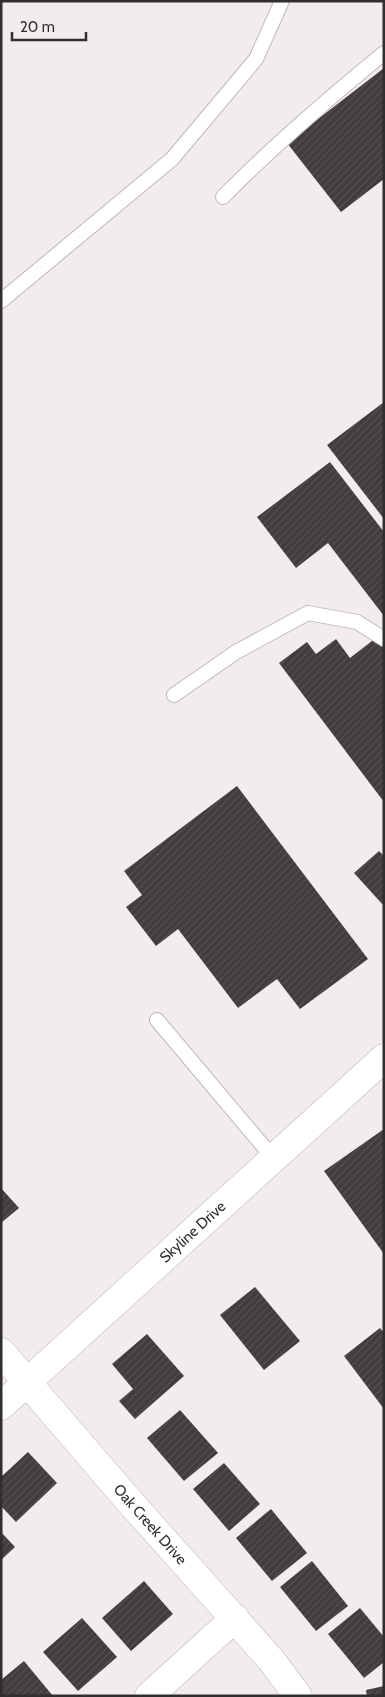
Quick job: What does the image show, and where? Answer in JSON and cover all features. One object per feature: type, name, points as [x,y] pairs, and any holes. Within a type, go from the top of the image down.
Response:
[{"type":"street","name":"Skyline Drive","points":[[1,1406],[384,1058]]},
{"type":"street","name":"Oak Creek Drive","points":[[1,1352],[130,1502],[235,1618],[272,1661],[298,1696]]},
{"type":"street","points":[[149,1696],[235,1618]]},
{"type":"lane","points":[[1,302],[172,159],[256,59],[282,1]]},
{"type":"lane","points":[[223,197],[259,160],[343,86],[384,53]]},
{"type":"lane","points":[[174,695],[236,652],[308,613],[357,622],[384,640]]},
{"type":"lane","points":[[157,1020],[274,1159]]},
{"type":"building","points":[[384,68],[384,179],[341,212],[287,143]]},
{"type":"building","points":[[384,402],[384,519],[327,445]]},
{"type":"building","points":[[330,462],[384,532],[384,616],[328,543],[296,568],[257,517]]},
{"type":"building","points":[[377,637],[384,645],[384,802],[279,663],[307,642],[316,654],[336,639],[350,658]]},
{"type":"building","points":[[237,786],[368,959],[300,1009],[277,979],[238,1008],[178,929],[156,946],[126,907],[142,895],[124,871]]},
{"type":"building","points":[[379,851],[384,856],[384,906],[354,873]]},
{"type":"building","points":[[384,1129],[384,1254],[324,1171]]},
{"type":"building","points":[[1,1188],[19,1208],[1,1223]]},
{"type":"building","points":[[255,1287],[300,1341],[264,1370],[220,1315]]},
{"type":"building","points":[[380,1328],[384,1333],[384,1409],[344,1356]]},
{"type":"building","points":[[147,1334],[184,1376],[135,1419],[119,1401],[133,1389],[112,1364]]},
{"type":"building","points":[[180,1410],[218,1453],[184,1481],[147,1438]]},
{"type":"building","points":[[28,1452],[57,1483],[16,1522],[1,1506],[1,1477]]},
{"type":"building","points":[[224,1463],[260,1504],[229,1531],[193,1489]]},
{"type":"building","points":[[271,1509],[307,1553],[272,1581],[236,1538]]},
{"type":"building","points":[[1,1532],[15,1547],[1,1560]]},
{"type":"building","points":[[312,1561],[348,1606],[316,1631],[280,1587]]},
{"type":"building","points":[[144,1581],[173,1614],[131,1651],[102,1618]]},
{"type":"building","points":[[360,1608],[384,1637],[384,1662],[364,1678],[328,1634]]},
{"type":"building","points":[[82,1618],[117,1657],[78,1691],[43,1652]]},
{"type":"building","points":[[24,1661],[53,1696],[1,1696],[1,1680]]},
{"type":"building","points":[[384,1686],[384,1696],[367,1696],[366,1690]]}]
